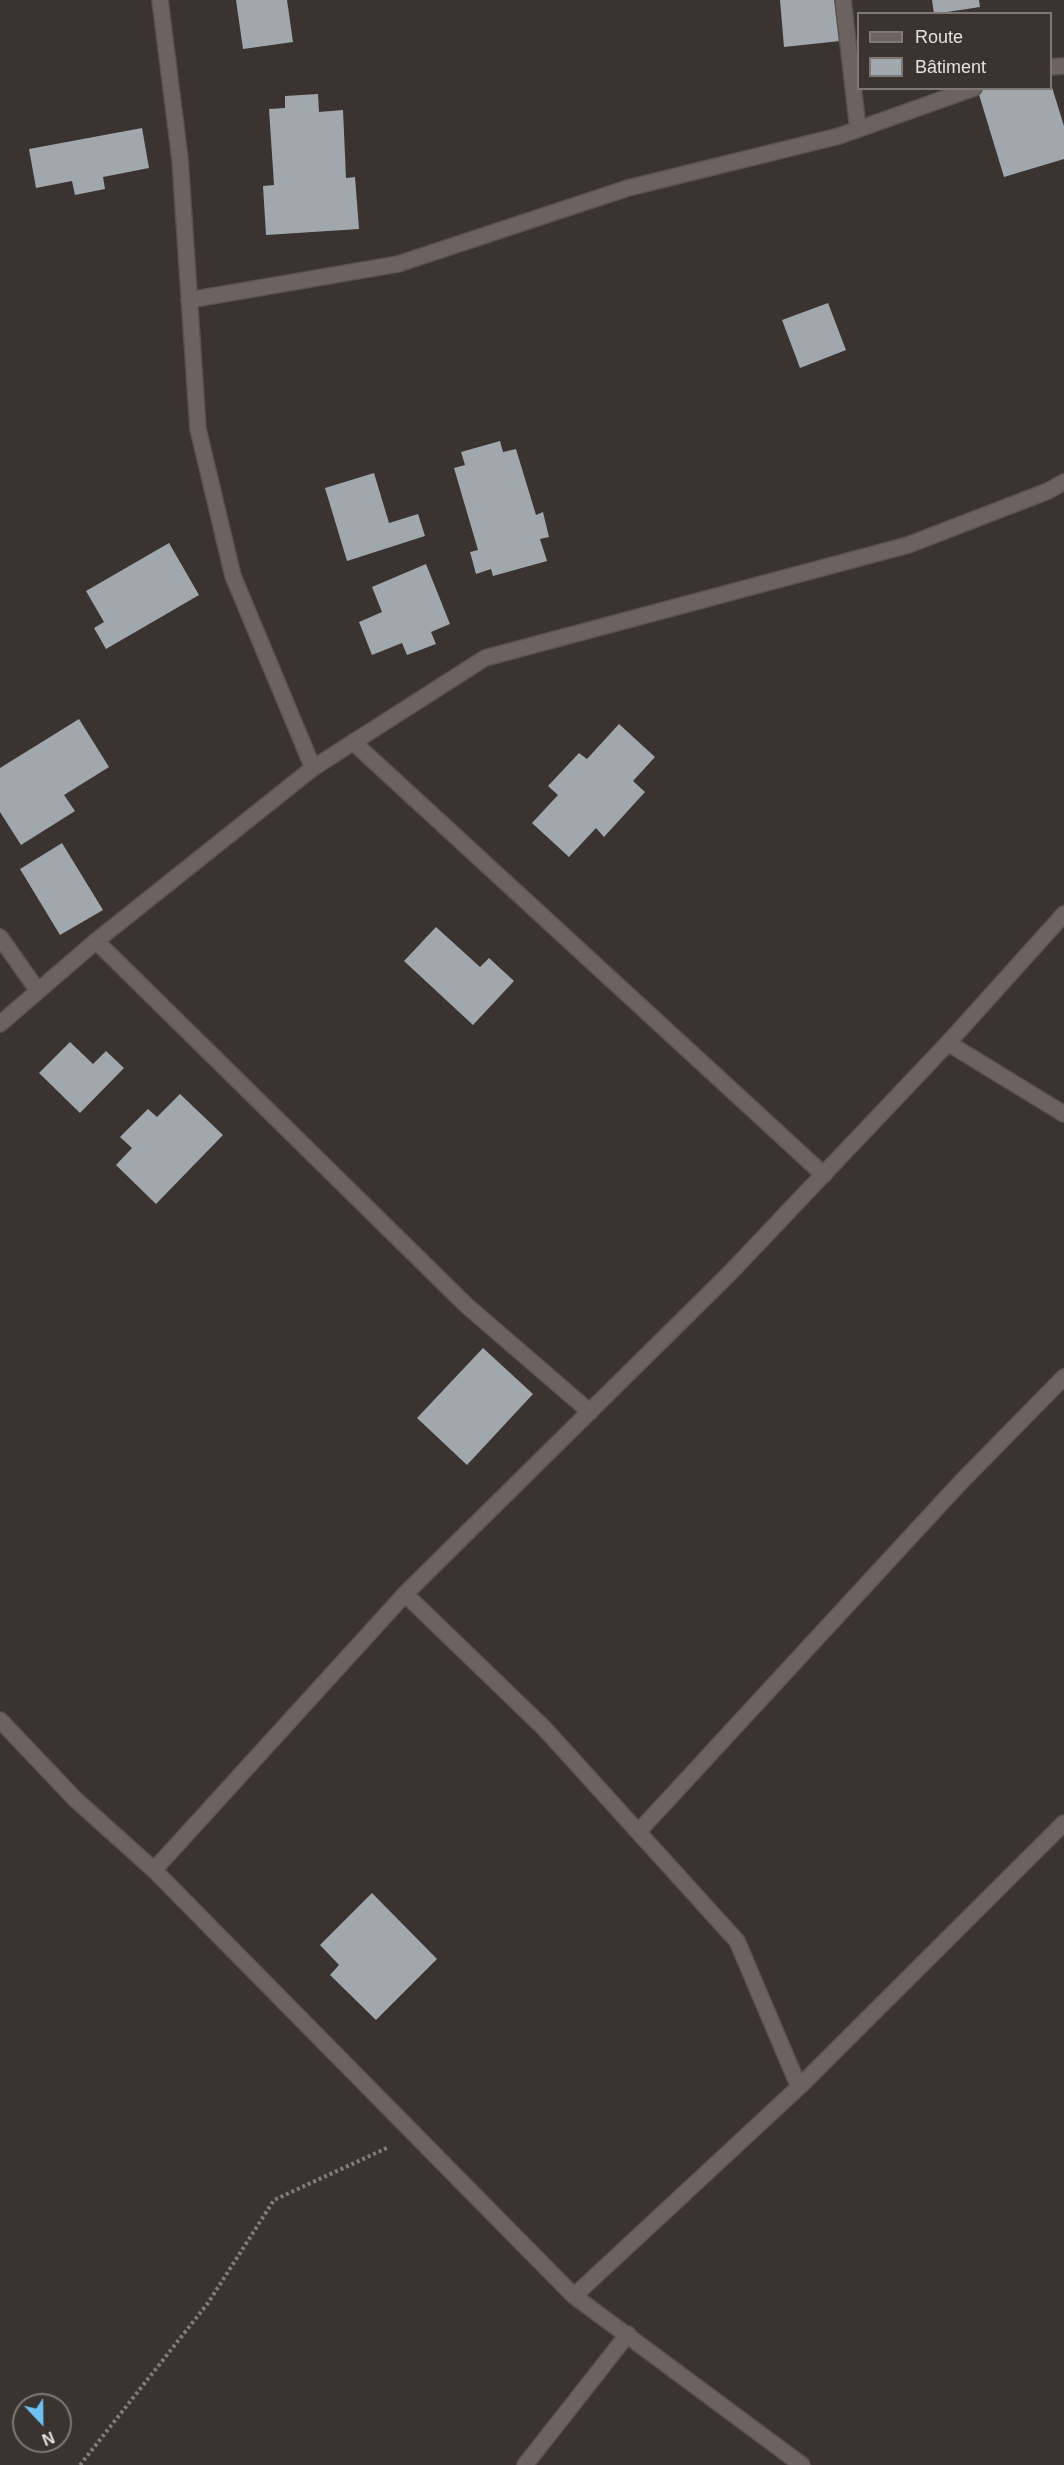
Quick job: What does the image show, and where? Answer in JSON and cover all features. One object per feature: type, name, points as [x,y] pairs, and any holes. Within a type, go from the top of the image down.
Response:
[{"type":"street","points":[[160,0],[180,159],[198,429],[233,576],[313,768]]},
{"type":"street","points":[[843,0],[858,129]]},
{"type":"street","points":[[189,300],[398,264],[628,188],[858,129],[968,90]]},
{"type":"street","points":[[0,1024],[96,941],[313,768],[485,658],[908,545],[1048,491],[1064,482]]},
{"type":"street","points":[[353,742],[824,1176]]},
{"type":"street","points":[[154,1870],[405,1594],[729,1274],[824,1176],[1064,914]]},
{"type":"street","points":[[0,937],[38,991]]},
{"type":"street","points":[[96,941],[466,1305],[590,1412]]},
{"type":"street","points":[[948,1043],[1064,1114]]},
{"type":"street","points":[[640,1830],[960,1483],[1064,1377]]},
{"type":"street","points":[[405,1594],[544,1728],[640,1830],[737,1941],[799,2086]]},
{"type":"street","points":[[0,1720],[75,1799],[154,1870],[574,2296],[802,2465]]},
{"type":"street","points":[[574,2296],[799,2086],[1064,1823]]},
{"type":"street","points":[[525,2465],[628,2334]]},
{"type":"path","points":[[80,2465],[208,2303],[274,2200],[414,2135]]},
{"type":"building","points":[[236,0],[287,0],[293,42],[243,49]]},
{"type":"building","points":[[780,0],[835,0],[840,41],[784,47]]},
{"type":"building","points":[[932,0],[979,0],[980,7],[934,12]]},
{"type":"building","points":[[1052,87],[1064,126],[1064,159],[1004,177],[978,90],[1052,90]]},
{"type":"building","points":[[318,94],[319,112],[343,110],[346,178],[355,177],[359,229],[266,235],[263,186],[274,185],[269,109],[285,108],[285,96]]},
{"type":"building","points":[[142,128],[149,168],[103,177],[105,189],[75,195],[72,181],[36,188],[29,149]]},
{"type":"building","points":[[828,303],[846,350],[800,368],[782,320]]},
{"type":"building","points":[[500,441],[503,452],[516,449],[536,515],[543,512],[549,537],[540,539],[547,561],[493,576],[491,569],[476,574],[470,552],[478,550],[454,468],[465,465],[461,452]]},
{"type":"building","points":[[374,473],[389,523],[418,514],[425,536],[347,561],[325,488]]},
{"type":"building","points":[[169,543],[199,595],[106,649],[94,628],[104,622],[86,591]]},
{"type":"building","points":[[426,564],[450,624],[431,632],[436,644],[407,655],[402,643],[372,655],[359,622],[382,612],[372,587]]},
{"type":"building","points":[[79,719],[109,767],[64,795],[75,811],[21,845],[0,812],[0,768]]},
{"type":"building","points":[[619,724],[655,757],[633,781],[645,792],[604,837],[596,828],[569,857],[532,823],[558,795],[548,786],[579,753],[587,759]]},
{"type":"building","points":[[62,843],[103,910],[60,935],[20,869]]},
{"type":"building","points":[[436,927],[480,967],[489,958],[514,981],[473,1025],[404,961]]},
{"type":"building","points":[[70,1042],[93,1064],[106,1051],[124,1068],[80,1113],[39,1073]]},
{"type":"building","points":[[180,1094],[223,1135],[156,1204],[116,1165],[132,1148],[120,1137],[148,1109],[157,1117]]},
{"type":"building","points":[[483,1348],[533,1394],[467,1465],[417,1418]]},
{"type":"building","points":[[372,1893],[437,1959],[376,2020],[330,1975],[339,1965],[320,1945]]}]
